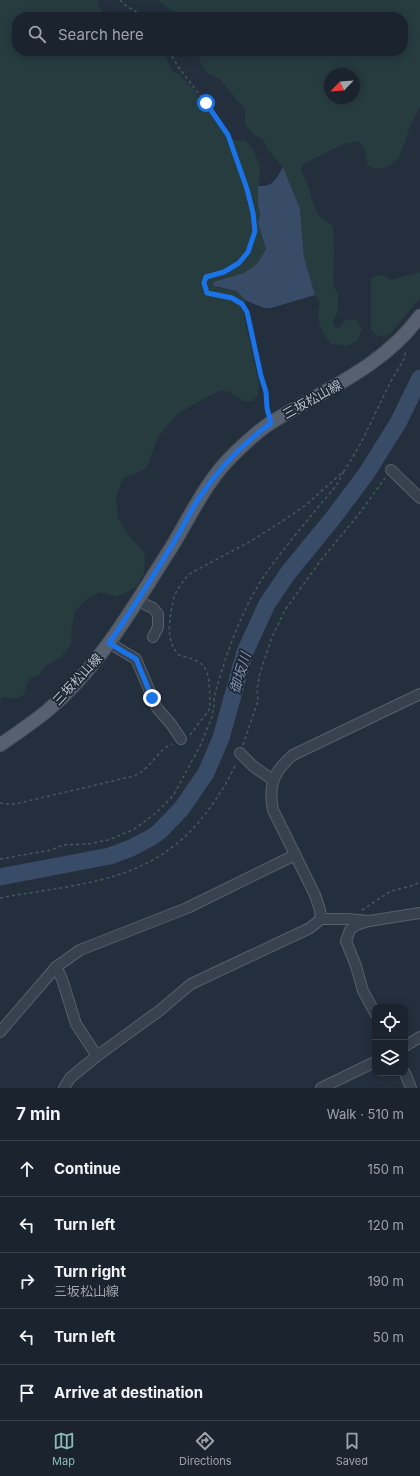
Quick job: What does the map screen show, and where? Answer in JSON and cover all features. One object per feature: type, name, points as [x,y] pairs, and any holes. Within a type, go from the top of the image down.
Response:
[{"type":"main road","name":"三坂松山線","points":[[0,745],[47,711],[83,675],[109,643],[138,601],[176,540],[199,499],[216,474],[233,455],[253,436],[271,423],[346,380],[373,362],[399,340],[420,316]]},
{"type":"street","points":[[391,470],[420,498]]},
{"type":"street","points":[[138,601],[153,608],[158,614],[158,627],[153,637]]},
{"type":"street","points":[[109,643],[136,659],[156,708],[171,724],[181,739]]},
{"type":"street","points":[[321,919],[320,910],[314,895],[273,810],[270,798],[273,780],[283,763],[293,755],[420,694]]},
{"type":"street","points":[[240,753],[273,780]]},
{"type":"street","points":[[0,1032],[56,967],[80,950],[187,908],[295,855]]},
{"type":"street","points":[[372,1008],[363,991],[356,966],[346,942],[350,930],[356,925],[369,921],[420,913]]},
{"type":"street","points":[[64,1088],[70,1078],[97,1056],[159,1011],[191,984],[310,928],[321,919],[357,919],[369,921]]},
{"type":"street","points":[[56,967],[62,979],[76,1024],[97,1056]]},
{"type":"street","points":[[408,1044],[420,1037]]},
{"type":"street","points":[[321,1088],[372,1063]]},
{"type":"street","points":[[406,1076],[412,1088]]},
{"type":"path","points":[[120,0],[137,12]]},
{"type":"path","points":[[172,56],[228,135],[247,189],[253,213],[255,231],[248,252],[239,263],[224,272],[206,277],[204,283],[207,293],[232,298],[242,304],[247,312],[266,392],[267,408],[271,423]]},
{"type":"path","points":[[0,859],[51,850],[63,845],[88,844],[123,835],[156,814],[173,796],[200,746],[212,717],[215,691],[231,642],[252,595],[278,558],[338,483],[362,442],[389,385],[405,358],[405,350],[399,340]]},
{"type":"path","points":[[0,802],[15,804],[134,776],[148,768],[165,748],[190,735],[210,705],[208,675],[206,670],[197,661],[179,655],[169,638],[174,596],[187,576],[191,573],[244,545],[281,522],[306,505],[345,470]]},
{"type":"path","points":[[0,898],[68,888],[117,876],[162,856],[203,818],[233,770],[240,753],[258,701],[257,688],[260,673],[272,637],[285,610],[321,560],[359,514],[391,470]]},
{"type":"path","points":[[357,919],[363,908],[391,891],[415,885],[420,881]]},
{"type":"green space","points":[[0,0],[98,0],[97,5],[103,12],[12,12],[12,56],[165,56],[172,71],[180,75],[194,90],[203,105],[210,109],[226,137],[238,141],[245,140],[253,149],[260,166],[258,204],[260,215],[258,223],[266,249],[258,263],[248,271],[237,276],[213,282],[219,288],[237,291],[245,300],[243,311],[259,383],[258,395],[252,401],[243,401],[229,392],[219,391],[176,415],[158,437],[147,467],[140,472],[123,478],[116,497],[118,517],[124,529],[145,554],[144,573],[136,587],[123,594],[115,596],[99,592],[85,601],[75,611],[72,625],[71,645],[60,658],[46,666],[40,674],[31,678],[27,684],[24,695],[14,699],[4,697],[0,700]]},
{"type":"green space","points":[[157,0],[420,0],[420,107],[411,124],[399,158],[388,167],[376,169],[368,166],[364,148],[358,141],[343,144],[303,164],[301,170],[314,206],[320,217],[333,226],[333,284],[338,295],[338,310],[333,321],[336,328],[340,327],[346,320],[356,319],[362,329],[358,340],[347,346],[331,344],[321,329],[318,315],[320,302],[315,295],[304,257],[300,209],[283,167],[267,149],[263,140],[254,135],[245,125],[245,110],[220,79],[208,73],[199,60],[200,56],[408,56],[408,12],[174,12]]},
{"type":"green space","points":[[420,272],[420,298],[391,333],[384,337],[376,335],[371,329],[371,279],[381,275],[386,276],[391,280]]},
{"type":"water","points":[[283,167],[300,209],[304,257],[315,295],[271,308],[264,308],[245,300],[237,291],[214,286],[213,282],[244,273],[257,264],[266,249],[258,223],[260,215],[258,204],[258,186],[271,184],[276,179]]},
{"type":"waterway","name":"御坂川","points":[[0,877],[110,856],[131,848],[152,837],[160,831],[182,808],[206,773],[221,738],[245,652],[267,604],[288,573],[333,518],[366,474],[398,423],[420,378]]},
{"type":"route","points":[[152,698],[136,659],[109,643],[138,601],[176,540],[199,499],[216,474],[253,436],[271,423],[267,408],[266,392],[247,312],[242,304],[232,298],[207,293],[204,283],[206,277],[224,272],[239,263],[248,252],[255,231],[253,213],[247,189],[228,135],[206,103]]}]
